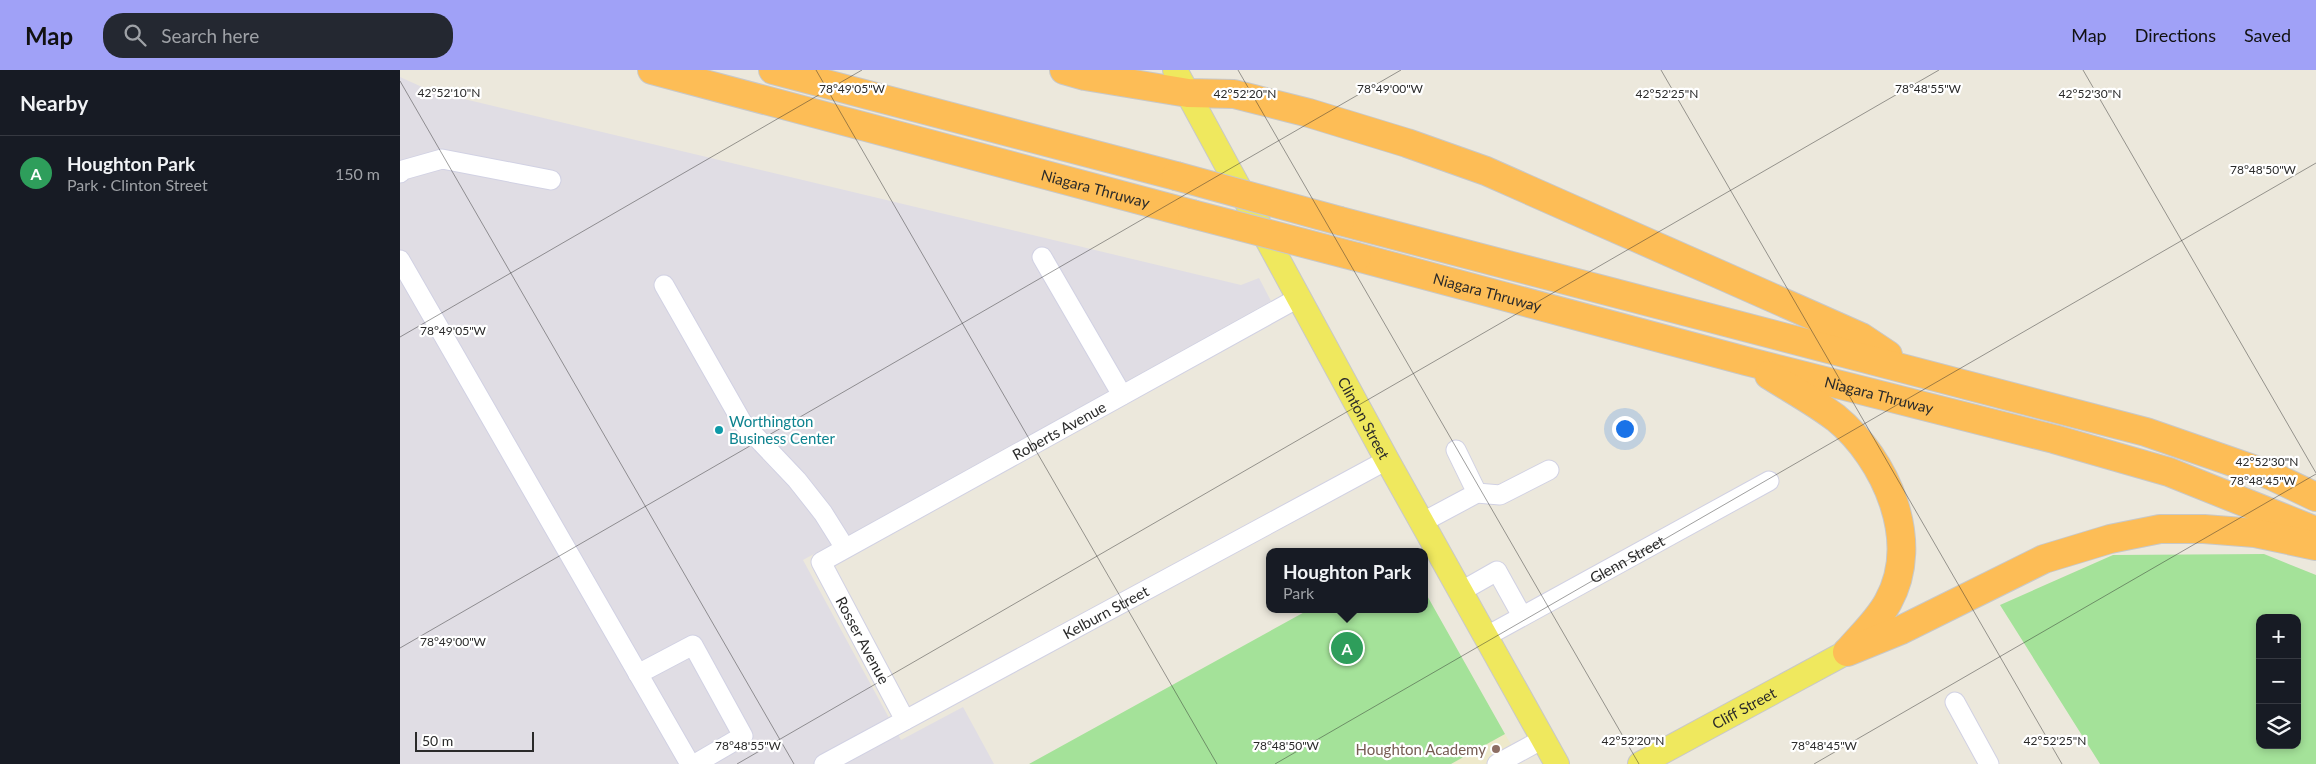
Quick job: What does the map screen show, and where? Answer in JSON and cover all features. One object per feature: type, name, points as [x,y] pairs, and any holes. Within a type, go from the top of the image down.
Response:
[{"type":"highway","name":"Niagara Thruway","points":[[652,70],[1746,361],[2054,439],[2169,472],[2316,531]]},
{"type":"highway","name":"Niagara Thruway","points":[[773,70],[2146,432],[2270,474],[2316,497]]},
{"type":"highway","points":[[1087,72],[1182,81],[1309,113],[1407,143],[1486,171],[1861,337],[1905,368]]},
{"type":"highway","points":[[1746,361],[1836,418],[1854,435],[1885,482],[1894,504],[1902,537],[1900,569],[1895,586],[1888,603],[1847,652]]},
{"type":"highway","points":[[1847,652],[1901,630],[2044,559],[2110,539],[2160,529],[2204,529],[2255,533],[2316,546]]},
{"type":"main road","name":"Clinton Street","points":[[1182,81],[1298,298],[1557,764]]},
{"type":"main road","name":"Cliff Street","points":[[1640,764],[1847,652]]},
{"type":"street","points":[[400,173],[403,170],[442,159],[551,180]]},
{"type":"street","points":[[1042,257],[1122,395]]},
{"type":"street","points":[[400,260],[690,764]]},
{"type":"street","points":[[664,285],[742,422],[797,480],[823,513],[845,548]]},
{"type":"street","name":"Roberts Avenue","points":[[821,562],[1298,298]]},
{"type":"street","points":[[1456,450],[1478,493]]},
{"type":"street","name":"Kelburn Street","points":[[824,764],[1387,460]]},
{"type":"street","points":[[1421,522],[1478,493],[1500,495],[1549,470]]},
{"type":"street","name":"Glenn Street","points":[[1485,637],[1769,481]]},
{"type":"street","name":"Rosser Avenue","points":[[821,562],[905,720]]},
{"type":"street","points":[[1460,592],[1497,571],[1522,616]]},
{"type":"street","points":[[638,674],[693,645],[743,736],[695,764]]},
{"type":"street","points":[[1955,702],[1990,764]]},
{"type":"street","points":[[1497,764],[1543,739]]},
{"type":"shaded area","name":"Worthington Business Center","points":[[400,77],[431,91],[1241,285],[1259,278],[1271,301],[803,560],[901,740],[963,707],[994,764],[400,764]]},
{"type":"shaded area","name":"Houghton Academy","points":[[1505,734],[1522,764],[1451,764]]},
{"type":"green space","points":[[2264,554],[2316,575],[2316,764],[2100,764],[2000,605],[2113,555]]},
{"type":"green space","points":[[1428,597],[1505,734],[1451,764],[1029,764],[1303,613],[1428,613]]},
{"type":"place","name":"Worthington Business Center","points":[[719,430]]},
{"type":"place","name":"Houghton Park","points":[[1347,648]]},
{"type":"place","name":"Houghton Academy","points":[[1496,749]]}]
